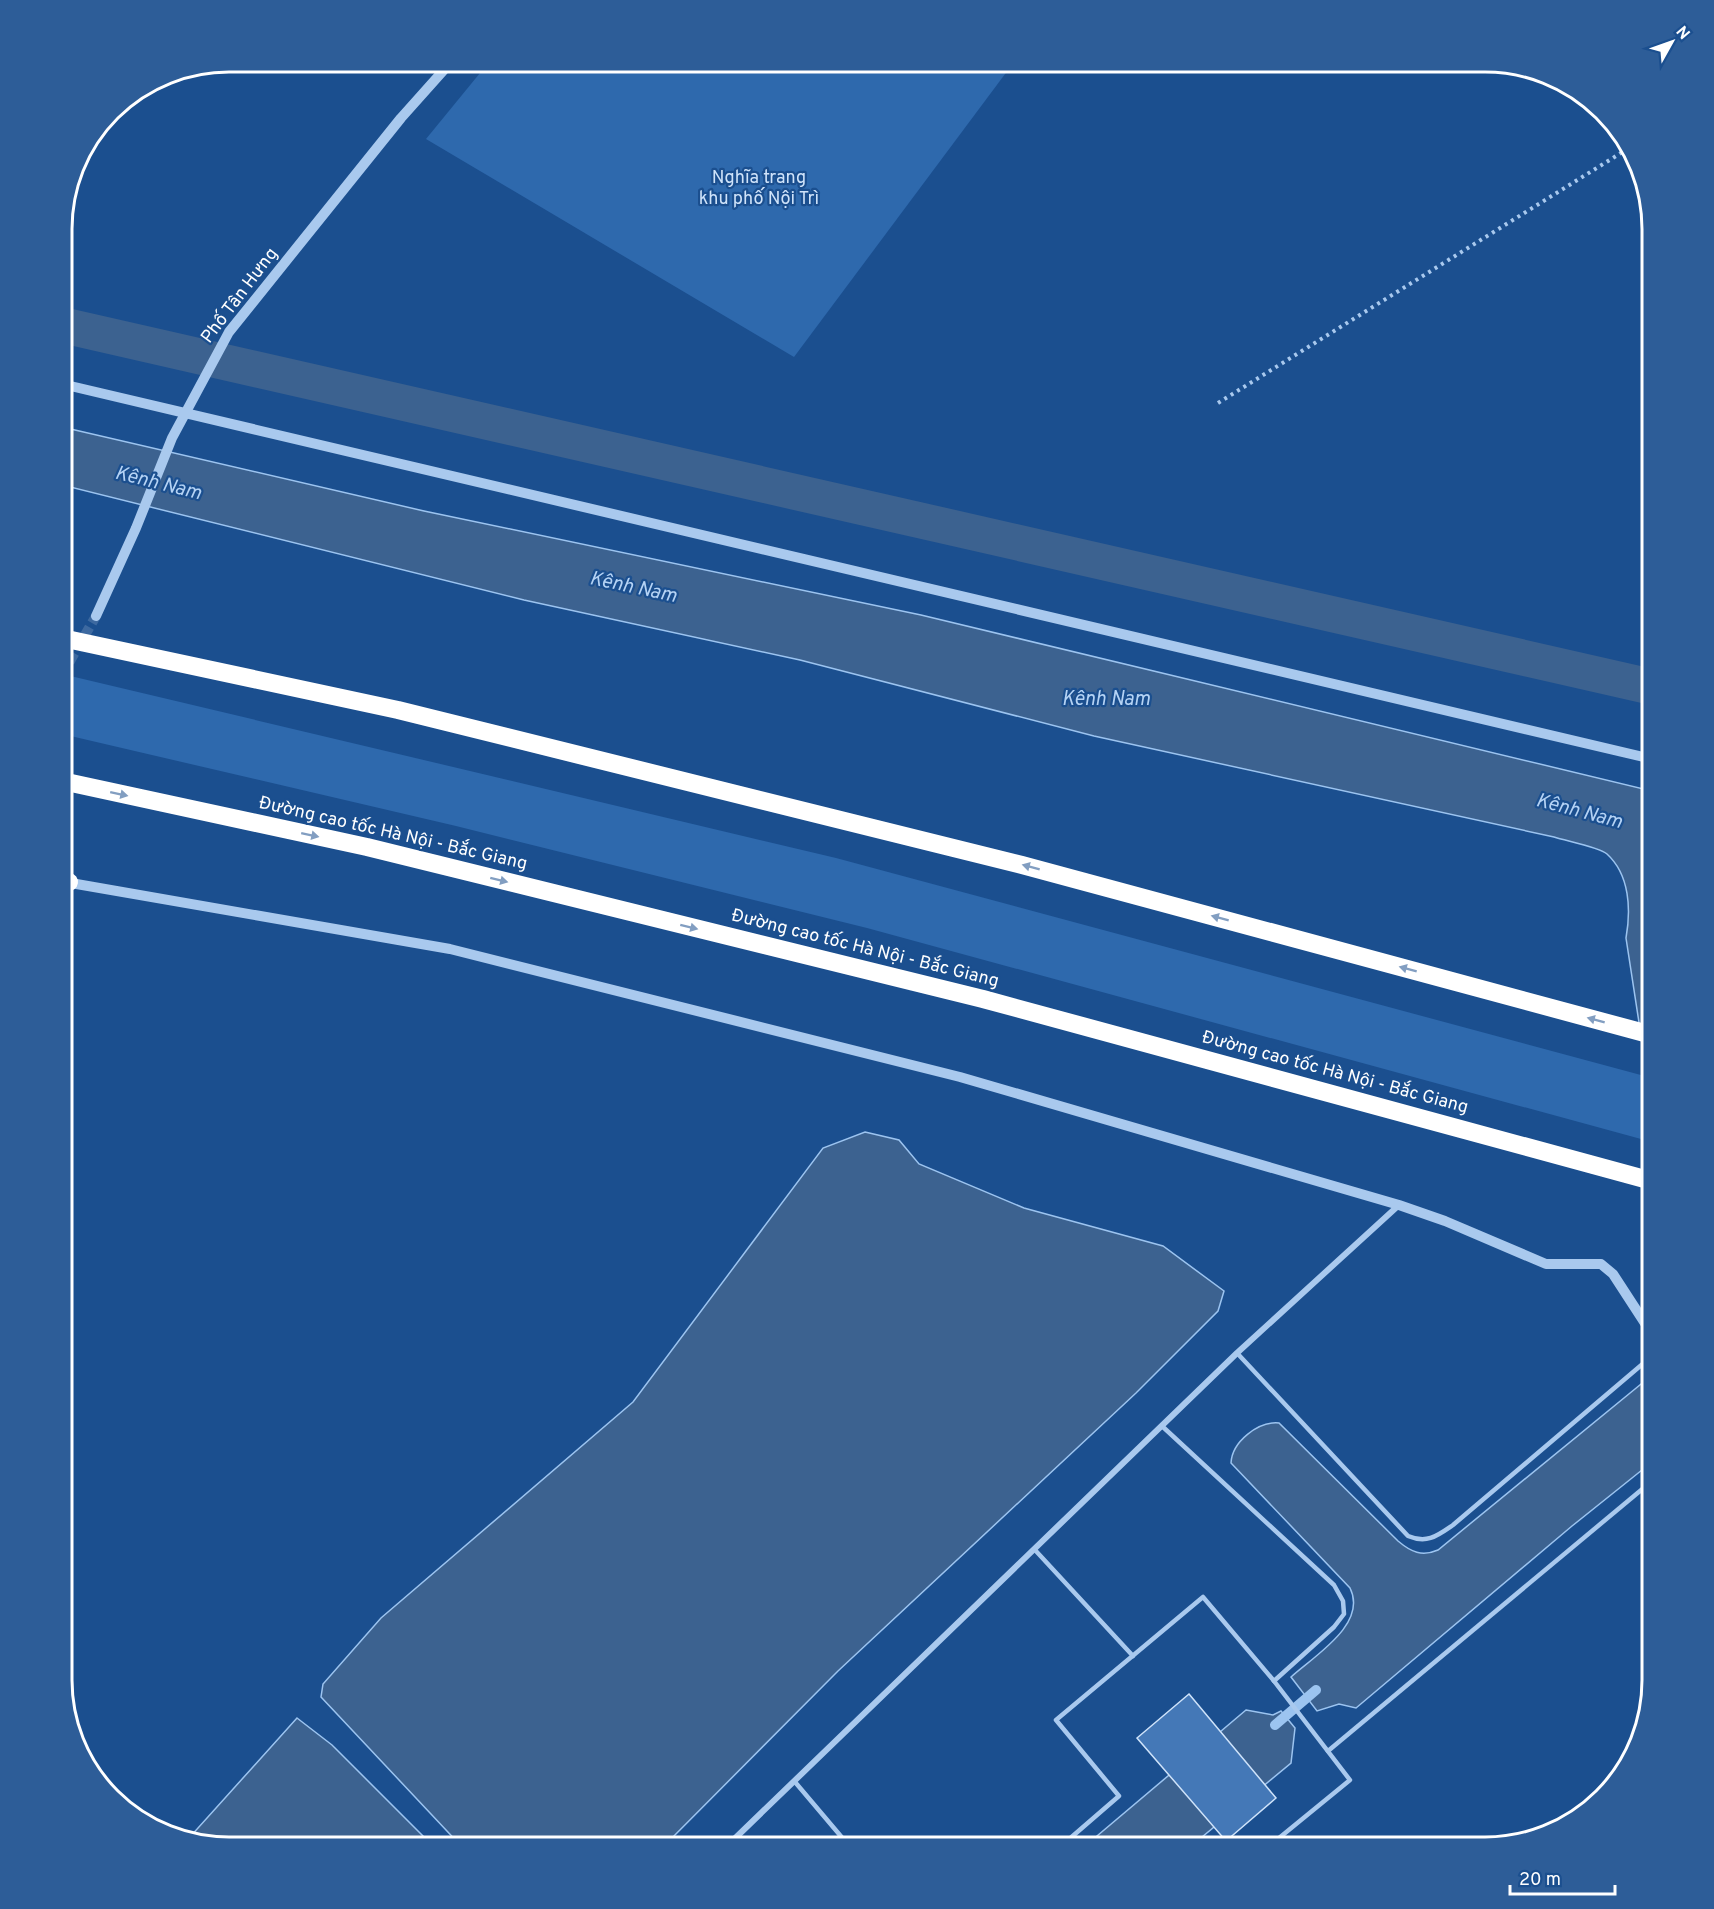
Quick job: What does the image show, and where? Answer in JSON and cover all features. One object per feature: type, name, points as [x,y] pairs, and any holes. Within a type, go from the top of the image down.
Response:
[{"type":"highway","points":[[72,640],[399,710],[1022,865],[1642,1032]]},
{"type":"highway","name":"Đường cao tốc Hà Nội - Bắc Giang","points":[[72,783],[367,847],[983,999],[1642,1178]]},
{"type":"street","name":"Phố Tân Hưng","points":[[96,616],[136,528],[172,438],[196,389],[229,332],[401,118],[442,72]]},
{"type":"street","points":[[72,386],[1642,756]]},
{"type":"street","points":[[72,883],[450,949],[960,1077],[1399,1205],[1445,1221],[1546,1264],[1601,1264],[1613,1274],[1642,1318]]},
{"type":"street","points":[[738,1837],[1237,1353],[1399,1205]]},
{"type":"lane","points":[[1237,1353],[1408,1536],[1420,1541],[1430,1540],[1453,1525],[1642,1365]]},
{"type":"lane","points":[[1163,1427],[1299,1551],[1334,1585],[1343,1601],[1344,1614],[1334,1627],[1274,1681]]},
{"type":"lane","points":[[1328,1751],[1642,1490]]},
{"type":"lane","points":[[1035,1550],[1133,1656]]},
{"type":"lane","points":[[1072,1837],[1119,1796],[1056,1720],[1203,1597],[1274,1681],[1350,1780],[1281,1837]]},
{"type":"lane","points":[[795,1782],[841,1837]]},
{"type":"path","points":[[1218,403],[1622,152]]},
{"type":"green space","name":"Nghĩa trang khu phố Nội Trì","points":[[481,72],[1007,72],[794,357],[426,139]]},
{"type":"green space","points":[[72,676],[836,858],[1642,1075],[1642,1139],[867,928],[456,826],[72,736]]},
{"type":"water","name":"Kênh Nam","points":[[72,429],[424,511],[921,615],[1642,789],[1642,1042],[1626,938],[1627,893],[1615,862],[1603,851],[1554,837],[1094,736],[800,660],[524,600],[72,487]]},
{"type":"water","points":[[865,1132],[899,1140],[919,1164],[1024,1208],[1163,1246],[1224,1291],[1218,1311],[1136,1393],[838,1671],[673,1837],[453,1837],[321,1697],[323,1684],[381,1618],[633,1402],[823,1148]]},
{"type":"water","points":[[1642,1383],[1642,1470],[1356,1708],[1339,1704],[1317,1711],[1291,1677],[1325,1649],[1345,1626],[1352,1614],[1354,1601],[1350,1588],[1231,1463],[1232,1455],[1241,1441],[1255,1429],[1271,1423],[1279,1423],[1398,1541],[1412,1551],[1427,1553],[1438,1550]]},
{"type":"water","points":[[1246,1710],[1273,1715],[1281,1711],[1295,1728],[1291,1763],[1202,1837],[1096,1837]]},
{"type":"water","points":[[297,1718],[332,1745],[424,1837],[229,1837],[193,1833]]},
{"type":"building","points":[[1189,1694],[1276,1798],[1231,1837],[1223,1837],[1137,1738]]},
{"type":"waterway","points":[[72,327],[1642,685]]},
{"type":"waterway","points":[[1275,1725],[1316,1690]]},
{"type":"tunnel","points":[[72,658],[96,616]]}]
